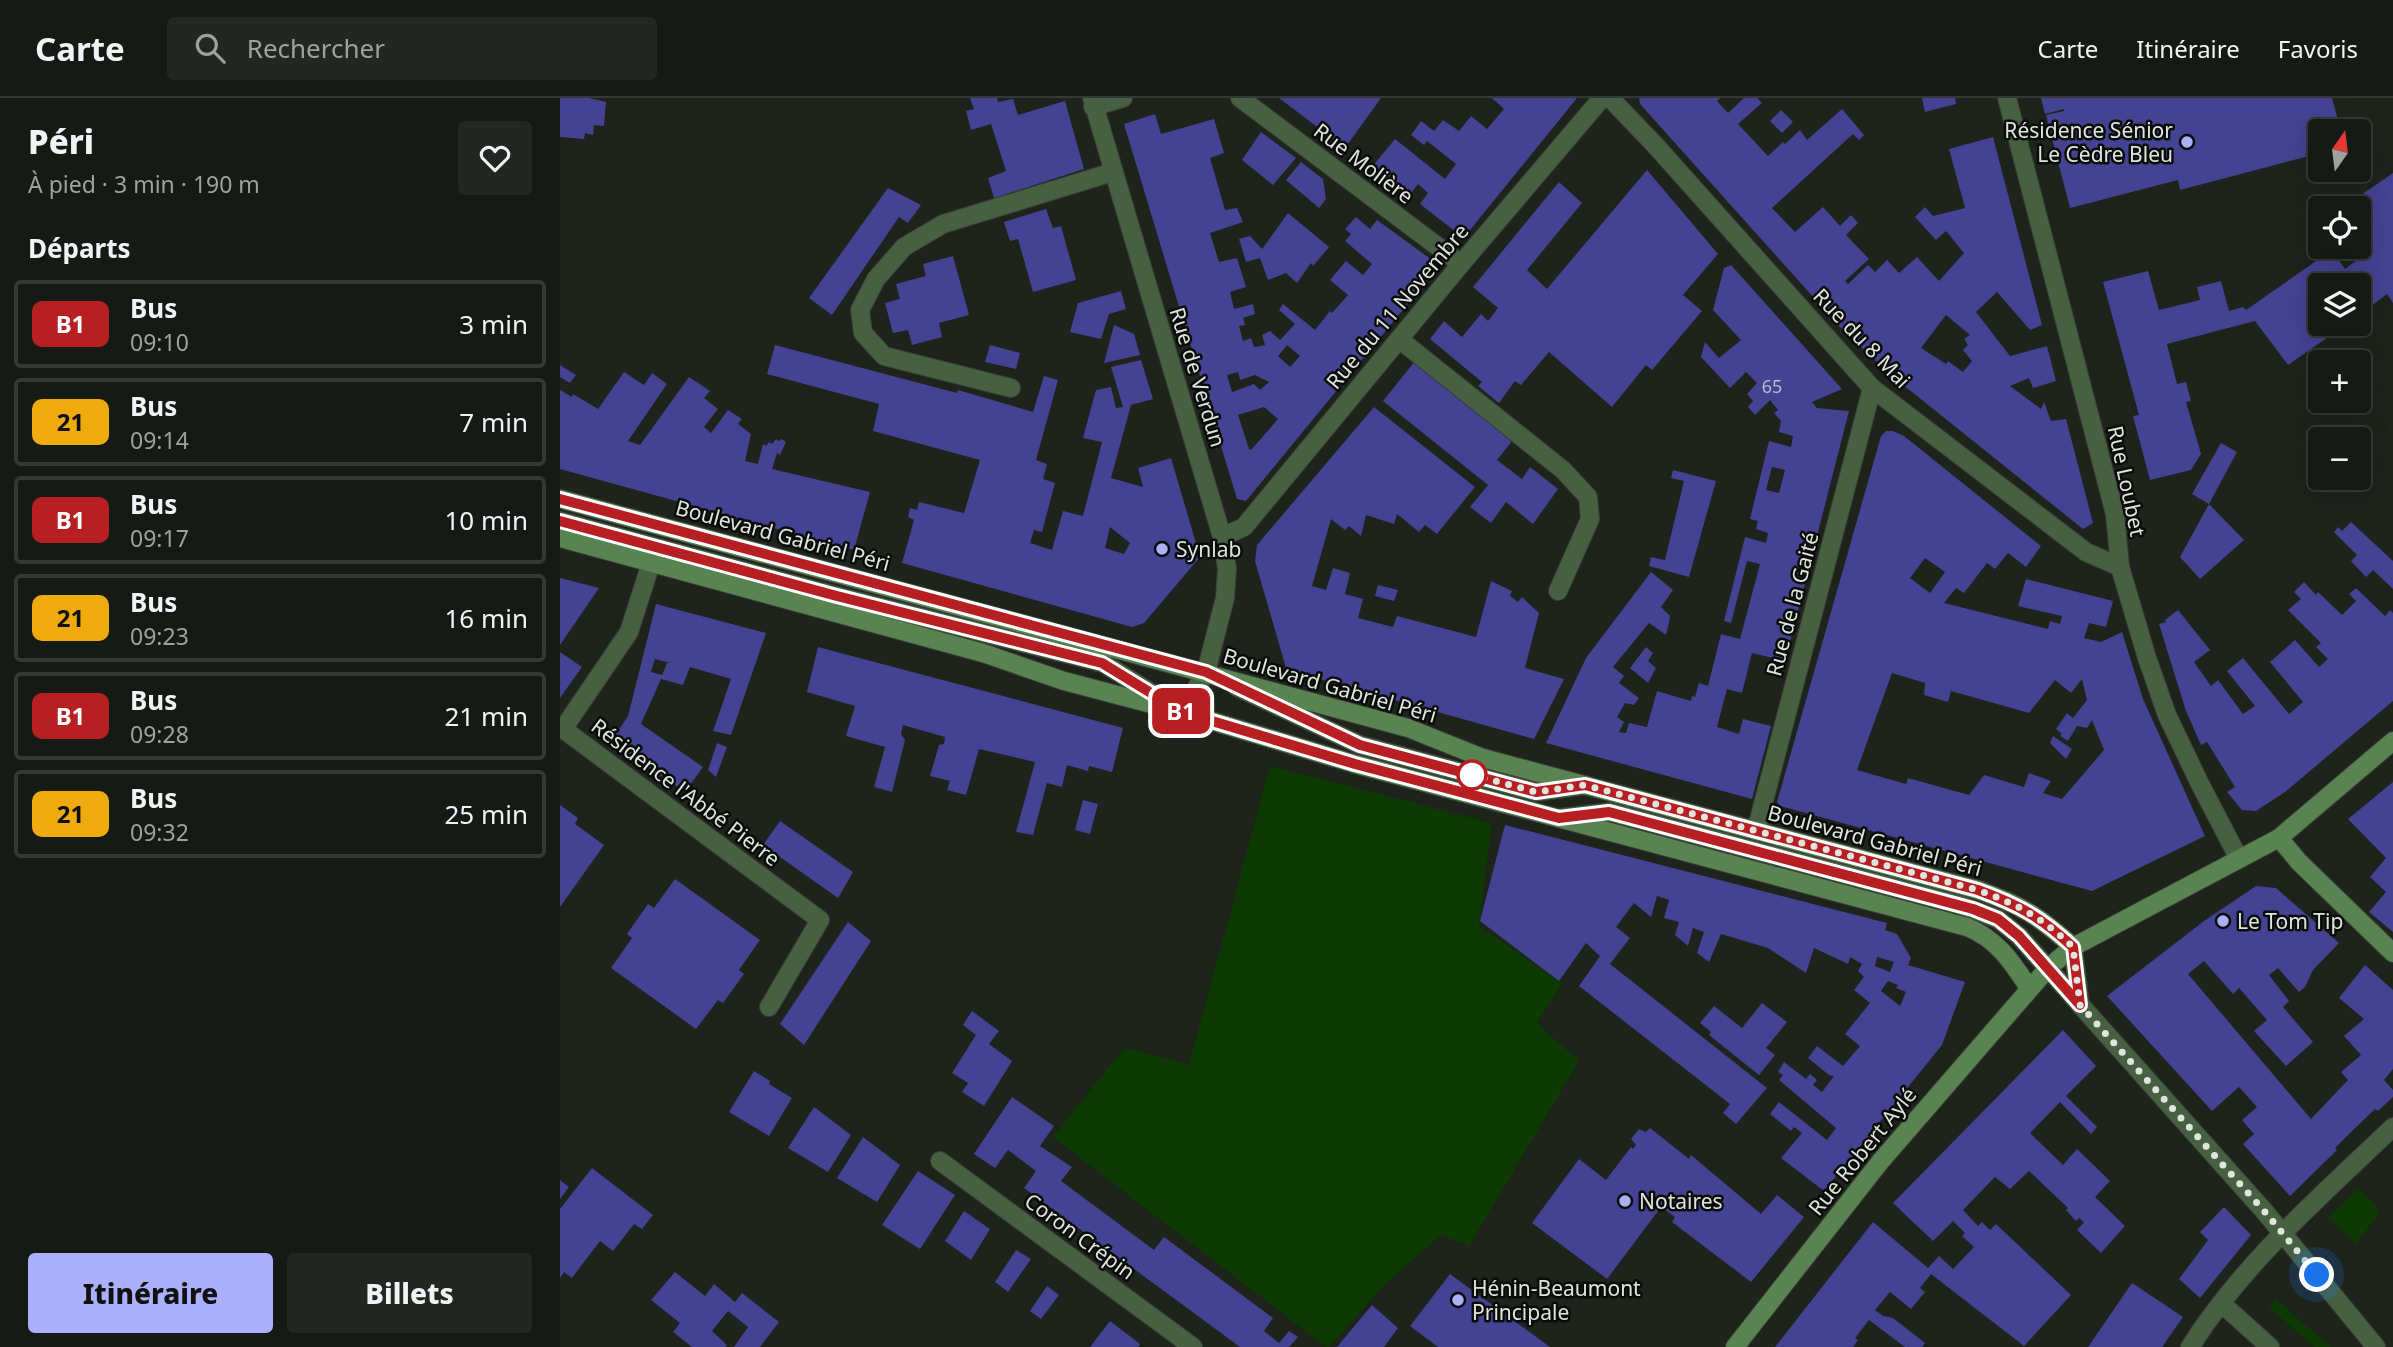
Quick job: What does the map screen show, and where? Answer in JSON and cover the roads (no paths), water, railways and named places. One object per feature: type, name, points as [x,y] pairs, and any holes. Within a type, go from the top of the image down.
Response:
[{"type":"main road","name":"Boulevard Gabriel Péri","points":[[560,499],[1206,672],[1408,728],[1483,758],[1978,890],[2014,903],[2047,923],[2073,947]]},
{"type":"main road","points":[[560,538],[983,653],[1064,681],[1182,712],[1355,764],[1967,927],[1996,943],[2029,988]]},
{"type":"main road","name":"Rue Robert Aylé","points":[[1735,1347],[1880,1161],[2048,968],[2073,947],[2279,838],[2393,741]]},
{"type":"main road","points":[[2279,838],[2308,871],[2393,953]]},
{"type":"street","points":[[1093,102],[1123,98]]},
{"type":"street","name":"Rue Molière","points":[[1240,98],[1461,264]]},
{"type":"street","name":"Rue du 11 Novembre","points":[[1222,537],[1244,527],[1602,98]]},
{"type":"street","name":"Rue du 8 Mai","points":[[1609,98],[1655,145],[1872,388],[2086,552],[2120,567]]},
{"type":"street","name":"Rue Loubet","points":[[2007,98],[2115,514],[2120,567],[2147,658],[2167,715],[2239,859]]},
{"type":"street","name":"Rue de Verdun","points":[[1093,102],[1222,537],[1227,569],[1225,598],[1206,672],[1182,712]]},
{"type":"street","points":[[1011,388],[884,356],[863,334],[860,310],[876,279],[904,247],[943,224],[1113,172]]},
{"type":"street","points":[[1399,339],[1563,470],[1588,496],[1590,519],[1558,591]]},
{"type":"street","name":"Rue de la Gaité","points":[[1756,831],[1872,388]]},
{"type":"street","points":[[560,521],[833,595],[1102,663],[1182,712]]},
{"type":"street","name":"Résidence l'Abbé Pierre","points":[[651,563],[629,632],[563,729],[820,920],[769,1007]]},
{"type":"street","points":[[1206,672],[1360,745],[1536,792],[1585,785]]},
{"type":"street","points":[[1559,818],[1609,812],[1973,909],[1998,919],[2019,936],[2048,968],[2282,1233],[2376,1347]]},
{"type":"street","points":[[2073,947],[2080,1005]]},
{"type":"street","points":[[2190,1347],[2221,1303],[2282,1233],[2393,1127]]},
{"type":"street","name":"Coron Crépin","points":[[940,1161],[1193,1347]]},
{"type":"street","points":[[2221,1303],[2270,1347]]},
{"type":"place","name":"Résidence Sénior Le Cèdre Bleu","points":[[2187,142]]},
{"type":"place","name":"Synlab","points":[[1162,549]]},
{"type":"place","name":"Le Tom Tip","points":[[2223,921]]},
{"type":"place","name":"Notaires","points":[[1625,1201]]},
{"type":"place","name":"Hénin-Beaumont Principale","points":[[1458,1300]]}]
